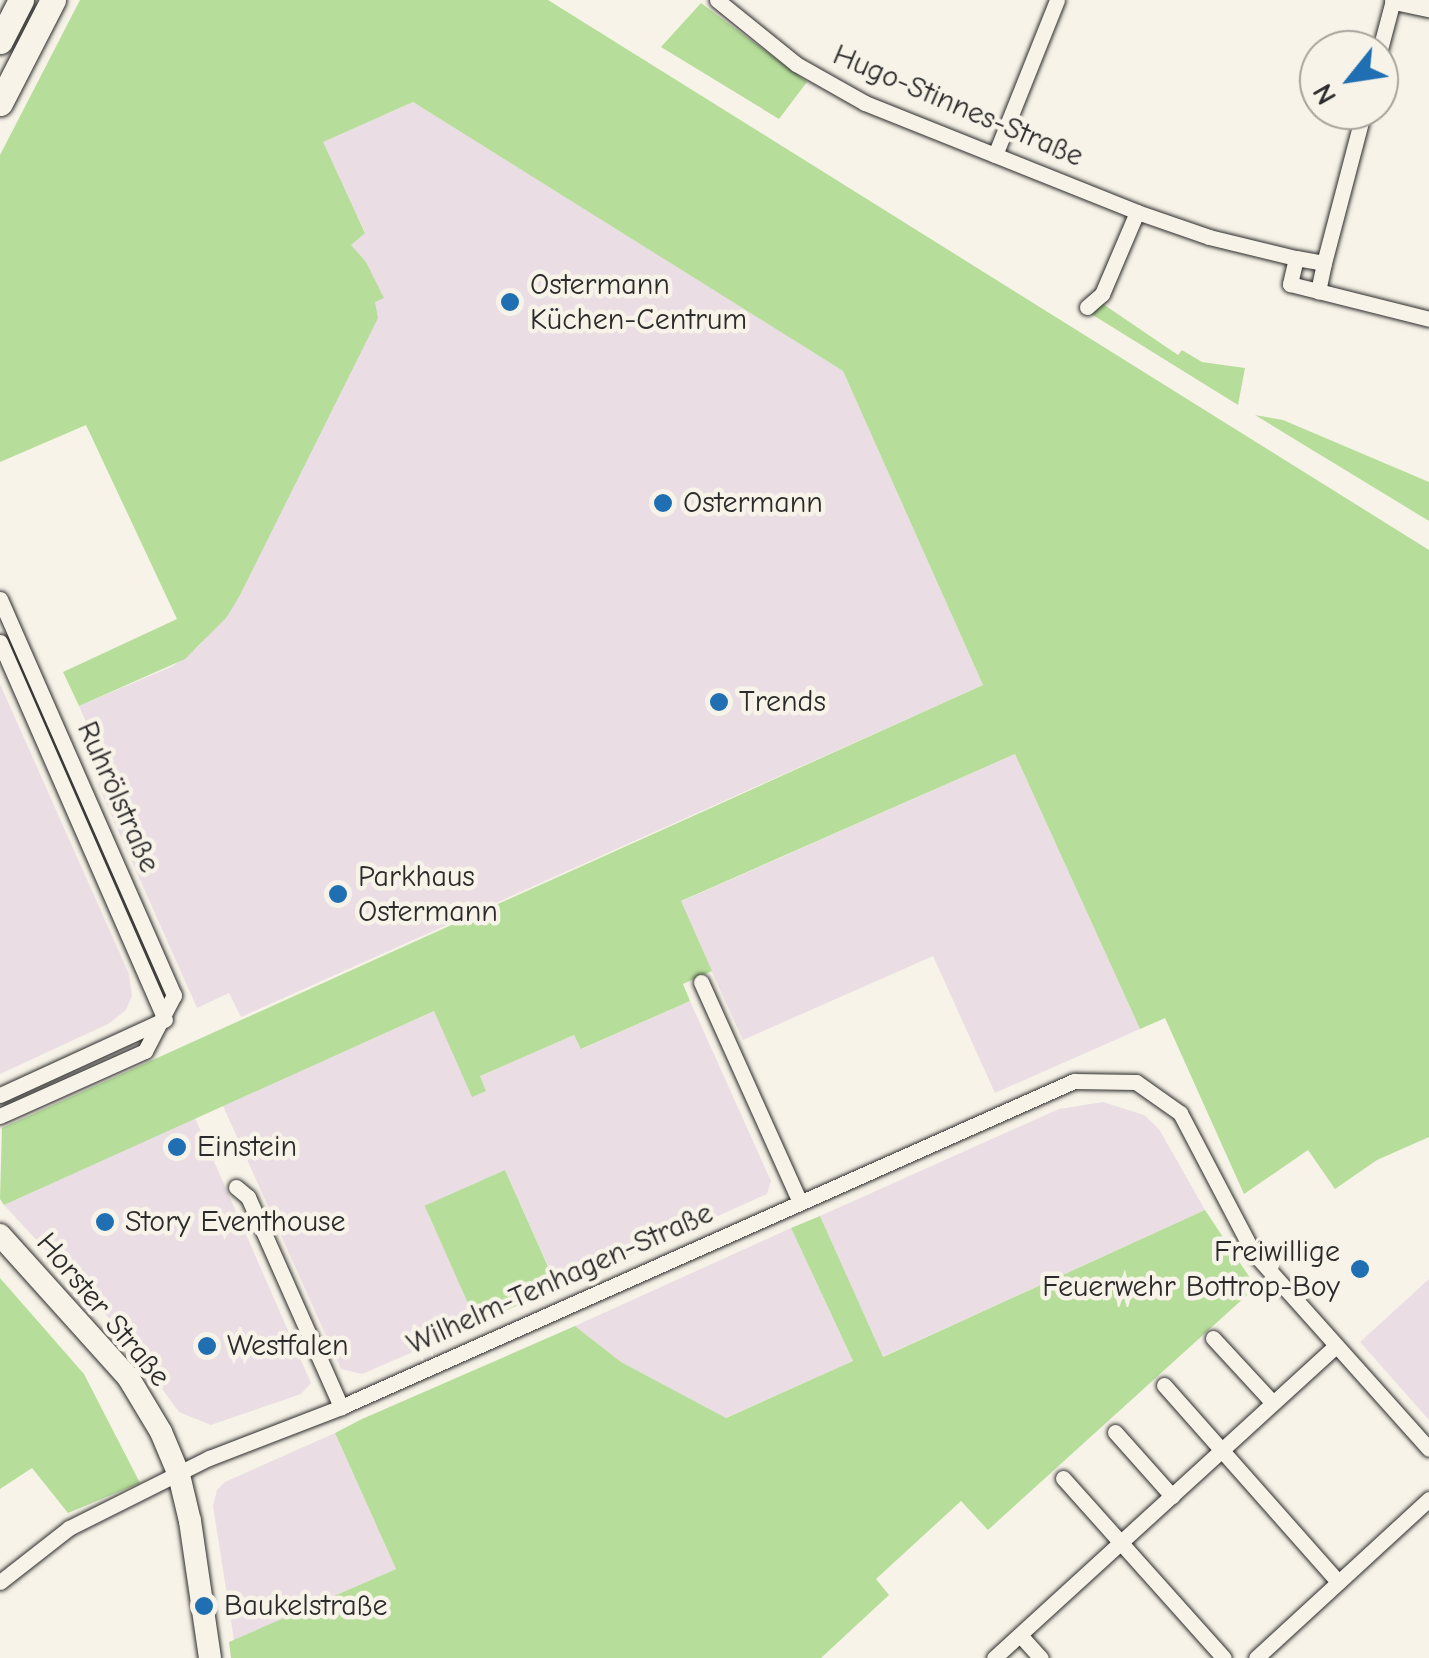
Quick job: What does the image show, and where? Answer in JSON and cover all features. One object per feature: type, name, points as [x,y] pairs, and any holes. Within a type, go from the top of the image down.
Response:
[{"type":"main road","points":[[0,41],[21,0]]},
{"type":"main road","points":[[0,103],[54,0]]},
{"type":"main road","name":"Horster Straße","points":[[0,1235],[128,1377],[151,1413],[179,1474],[210,1658]]},
{"type":"street","name":"Hugo-Stinnes-Straße","points":[[717,0],[796,64],[865,103],[1137,212],[1210,237],[1324,263]]},
{"type":"street","points":[[995,155],[1057,0]]},
{"type":"street","points":[[1385,30],[1394,0],[1429,7]]},
{"type":"street","points":[[1318,291],[1359,130]]},
{"type":"street","points":[[1087,308],[1102,294],[1137,212]]},
{"type":"street","points":[[1296,258],[1290,284],[1429,319]]},
{"type":"street","name":"Ruhrölstraße","points":[[0,599],[174,995],[165,1019]]},
{"type":"street","name":"Ruhrölstraße","points":[[0,642],[165,1019]]},
{"type":"street","points":[[702,982],[800,1202]]},
{"type":"street","points":[[0,1095],[165,1019]]},
{"type":"street","points":[[0,1116],[145,1051],[165,1019]]},
{"type":"street","name":"Wilhelm-Tenhagen-Straße","points":[[0,1582],[70,1528],[209,1458],[341,1407],[1074,1081],[1136,1082],[1180,1113],[1253,1252],[1334,1347],[1429,1448]]},
{"type":"street","points":[[236,1186],[248,1197],[341,1407]]},
{"type":"street","points":[[1214,1338],[1273,1403]]},
{"type":"street","points":[[994,1658],[1334,1347]]},
{"type":"street","points":[[1164,1385],[1338,1582]]},
{"type":"street","points":[[1115,1432],[1172,1496]]},
{"type":"street","points":[[1063,1478],[1224,1658]]},
{"type":"street","points":[[1256,1658],[1429,1499]]},
{"type":"street","points":[[1020,1635],[1041,1658]]},
{"type":"shaded area","points":[[413,102],[843,371],[983,685],[241,1017],[229,993],[197,1008],[98,785],[108,772],[79,706],[173,666],[199,646],[239,597],[258,557],[366,262],[350,245],[365,232],[322,142]]},
{"type":"shaded area","points":[[0,684],[129,974],[132,996],[126,1010],[108,1024],[0,1074]]},
{"type":"shaded area","points":[[1015,754],[1140,1029],[995,1093],[933,956],[743,1040],[680,902]]},
{"type":"shaded area","points":[[690,1001],[771,1181],[767,1194],[558,1288],[505,1170],[425,1206],[478,1324],[362,1374],[341,1369],[223,1106],[434,1011],[486,1091],[479,1076],[574,1035],[582,1049]]},
{"type":"shaded area","points":[[1103,1102],[1144,1115],[1159,1129],[1205,1210],[882,1357],[820,1216],[1059,1109]]},
{"type":"shaded area","points":[[195,1118],[311,1383],[301,1394],[211,1425],[179,1412],[117,1327],[4,1205]]},
{"type":"shaded area","points":[[791,1228],[853,1361],[725,1418],[621,1362],[575,1326]]},
{"type":"shaded area","points":[[1429,1279],[1429,1420],[1360,1342]]},
{"type":"shaded area","points":[[335,1433],[396,1569],[234,1640],[213,1506],[217,1490],[225,1482]]},
{"type":"green space","points":[[80,0],[548,0],[1429,550],[1429,1137],[1377,1160],[1335,1189],[1308,1150],[1244,1194],[1165,1018],[1140,1029],[1015,754],[681,901],[712,971],[683,984],[690,1001],[581,1049],[574,1035],[480,1076],[486,1091],[472,1097],[434,1011],[4,1205],[0,1199],[2,1128],[983,685],[843,371],[413,102],[323,142],[365,233],[351,245],[366,262],[384,298],[375,302],[378,318],[239,597],[226,618],[185,659],[79,706],[63,672],[177,619],[86,425],[0,462],[0,155]]},
{"type":"green space","points":[[701,3],[807,82],[779,119],[661,47]]},
{"type":"green space","points":[[1103,304],[1178,355],[1182,350],[1202,362],[1245,368],[1238,405],[1088,312]]},
{"type":"green space","points":[[1255,415],[1283,420],[1429,482],[1429,521]]},
{"type":"green space","points":[[505,1170],[557,1288],[477,1324],[425,1206]]},
{"type":"green space","points":[[1205,1210],[1256,1287],[988,1530],[961,1501],[876,1579],[889,1595],[821,1658],[231,1658],[229,1642],[396,1569],[335,1433],[362,1419],[575,1326],[621,1362],[726,1418],[853,1361],[791,1228],[820,1216],[883,1357]]},
{"type":"green space","points":[[0,1278],[84,1374],[140,1483],[68,1513],[32,1468],[0,1489]]},
{"type":"place","name":"Ostermann Küchen-Centrum","points":[[510,302]]},
{"type":"place","name":"Ostermann","points":[[663,503]]},
{"type":"place","name":"Trends","points":[[719,702]]},
{"type":"place","name":"Parkhaus Ostermann","points":[[338,894]]},
{"type":"place","name":"Einstein","points":[[177,1147]]},
{"type":"place","name":"Story Eventhouse","points":[[105,1222]]},
{"type":"place","name":"Freiwillige Feuerwehr Bottrop-Boy","points":[[1360,1269]]},
{"type":"place","name":"Westfalen","points":[[207,1346]]},
{"type":"place","name":"Baukelstraße","points":[[204,1606]]}]
